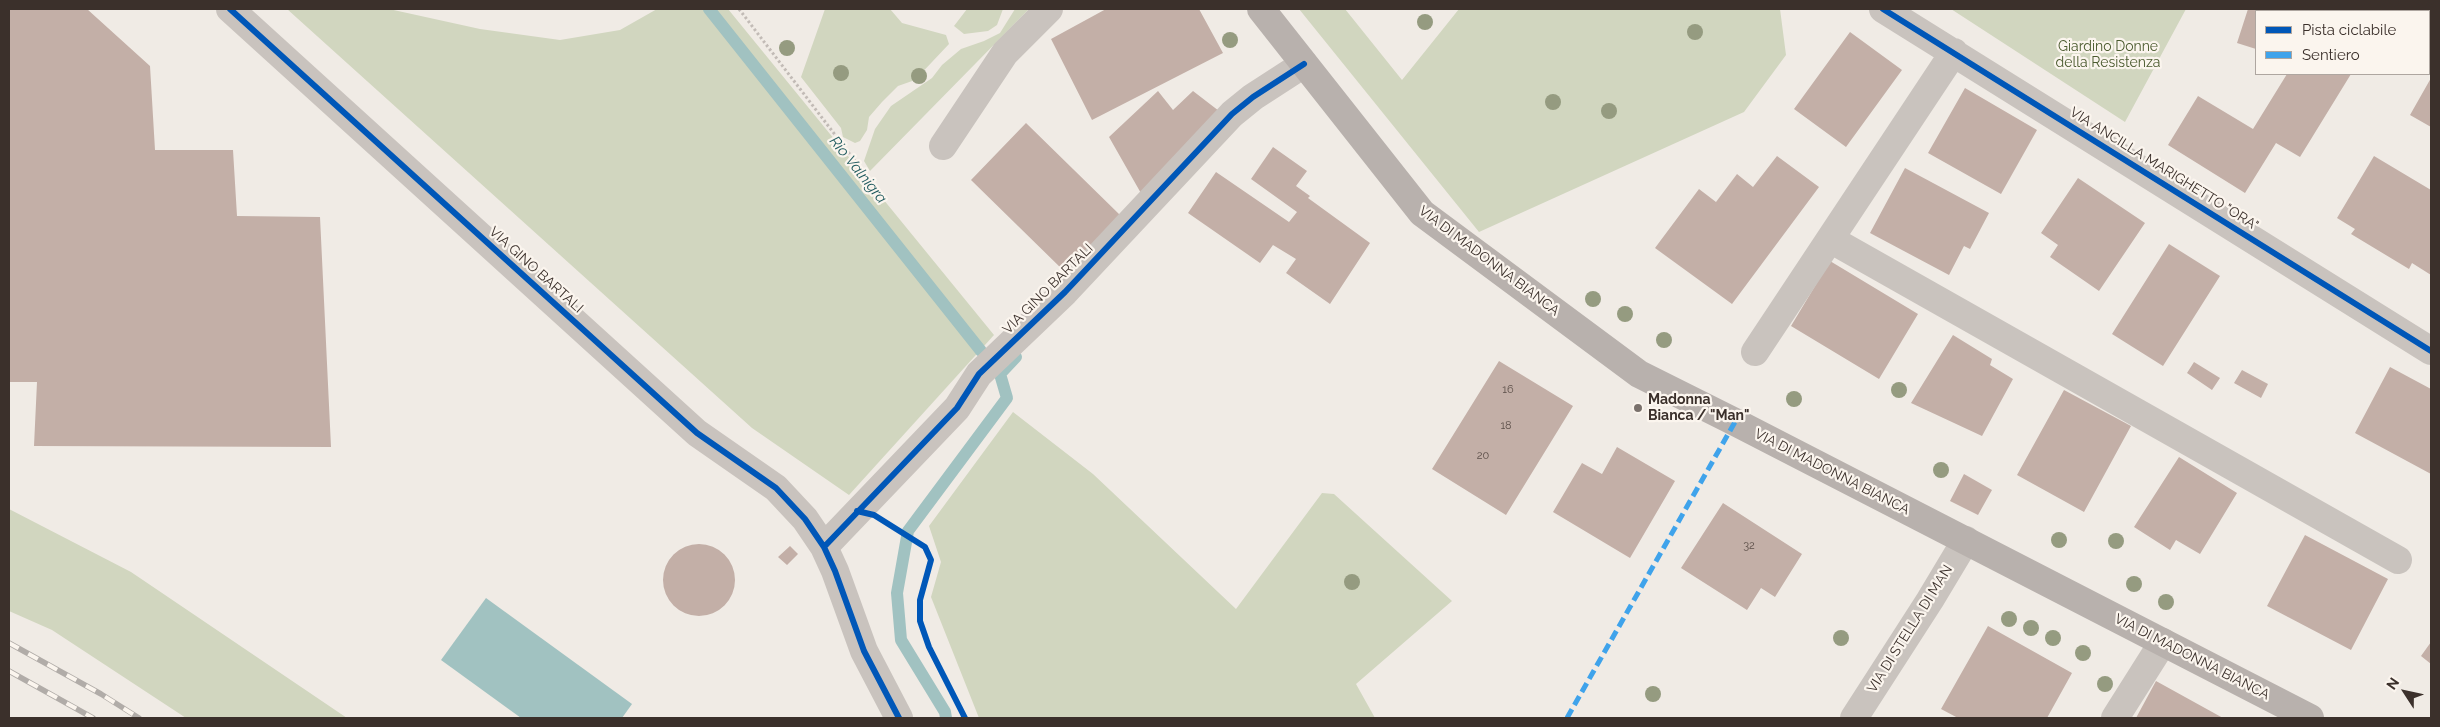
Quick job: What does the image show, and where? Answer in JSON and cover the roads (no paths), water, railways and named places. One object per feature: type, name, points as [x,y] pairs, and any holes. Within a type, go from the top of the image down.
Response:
[{"type":"main road","name":"VIA DI MADONNA BIANCA","points":[[1261,9],[1422,213],[1639,374],[2310,718]]},
{"type":"street","name":"VIA GINO BARTALI","points":[[230,9],[697,433],[776,488],[805,519],[824,547],[835,571],[864,651],[899,718]]},
{"type":"street","points":[[943,146],[1005,53],[1049,9]]},
{"type":"street","name":"VIA ANCILLA MARIGHETTO \"ORA\"","points":[[1883,9],[2431,351]]},
{"type":"street","points":[[1755,352],[1954,52]]},
{"type":"street","name":"VIA GINO BARTALI","points":[[824,547],[957,408],[979,374],[1066,292],[1232,114],[1304,64]]},
{"type":"street","points":[[1830,240],[2398,560]]},
{"type":"street","name":"VIA DI STELLA DI MAN","points":[[1854,718],[1966,540]]},
{"type":"street","points":[[2115,718],[2163,642]]},
{"type":"water","points":[[486,598],[632,704],[622,718],[521,718],[441,660]]},
{"type":"waterway","name":"Rio Valnigra","points":[[709,9],[981,351]]},
{"type":"waterway","name":"Rio Valnigra","points":[[946,718],[945,712],[901,640],[897,593],[908,531],[1007,398],[1000,374],[1016,357]]},
{"type":"railway","points":[[9,643],[101,694],[139,718]]},
{"type":"railway","points":[[9,671],[93,718]]},
{"type":"place","name":"Madonna Bianca / \"Man\"","points":[[1638,408]]},
{"type":"park label","name":"Giardino Donne della Resistenza","points":[[2108,56]]}]
